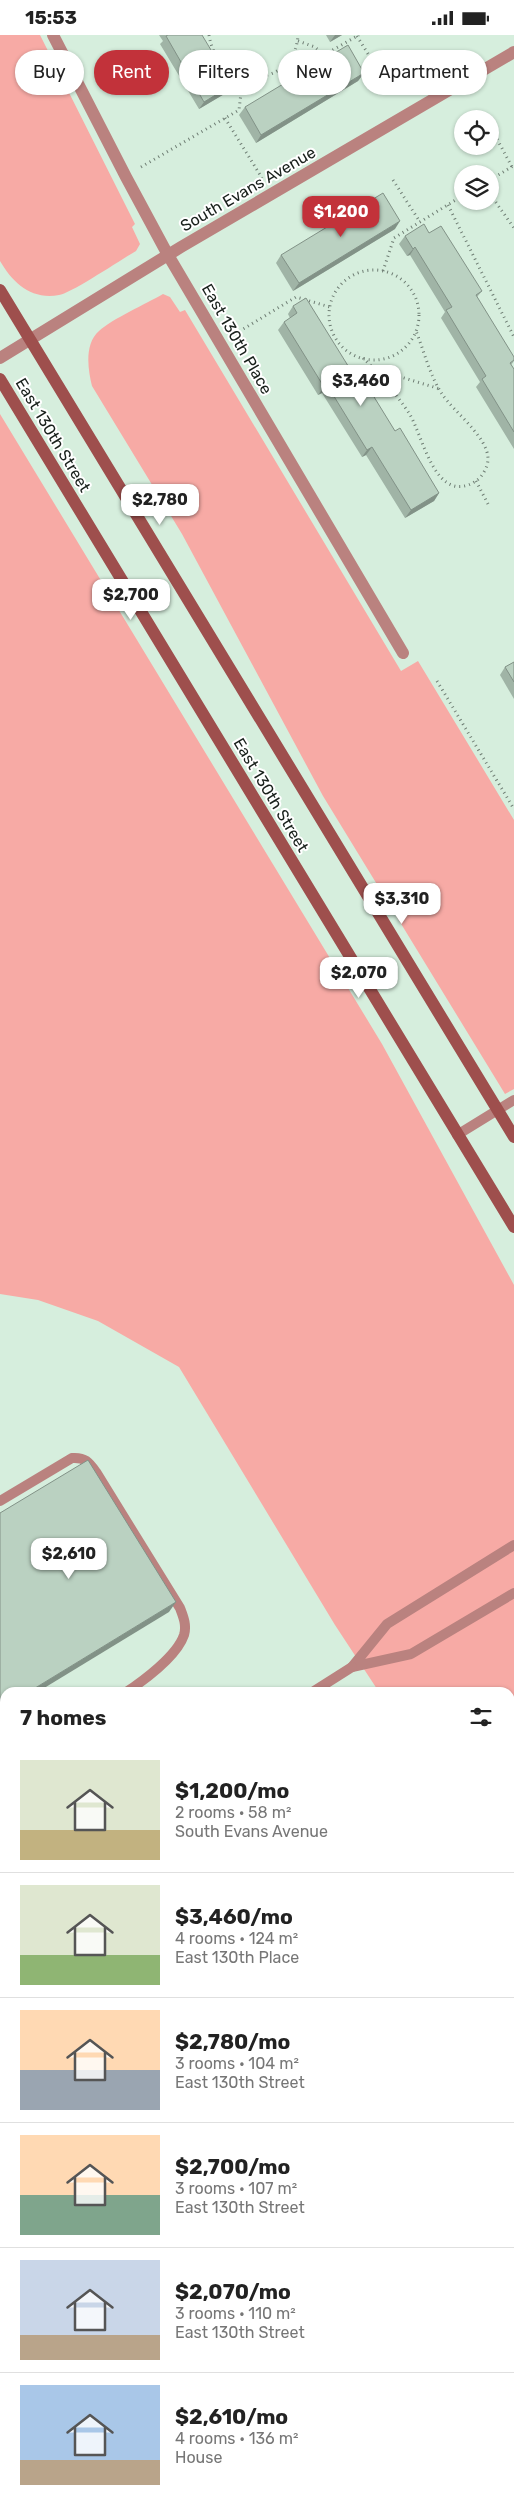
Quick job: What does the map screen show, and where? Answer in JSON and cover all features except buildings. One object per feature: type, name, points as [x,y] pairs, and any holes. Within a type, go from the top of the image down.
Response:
[{"type":"main road","name":"East 130th Street","points":[[0,290],[514,1137]]},
{"type":"main road","name":"East 130th Street","points":[[0,379],[514,1227]]},
{"type":"street","name":"East 130th Place","points":[[53,35],[168,255],[403,653]]},
{"type":"street","name":"South Evans Avenue","points":[[0,358],[168,255],[514,52]]},
{"type":"lane","points":[[457,1135],[514,1100]]},
{"type":"lane","points":[[0,1501],[72,1458],[81,1457],[89,1461],[180,1608],[185,1623],[184,1635],[175,1649],[134,1687]]},
{"type":"lane","points":[[320,1687],[352,1667],[387,1624],[514,1545]]},
{"type":"lane","points":[[352,1667],[411,1654],[514,1593]]},
{"type":"path","points":[[209,35],[214,50]]},
{"type":"path","points":[[268,75],[278,70],[294,52],[298,35]]},
{"type":"path","points":[[298,41],[315,47],[324,55],[358,36],[366,50]]},
{"type":"path","points":[[136,170],[239,110],[241,95]]},
{"type":"path","points":[[224,118],[263,178]]},
{"type":"path","points":[[499,142],[513,166],[499,175]]},
{"type":"path","points":[[393,180],[420,222]]},
{"type":"path","points":[[384,271],[394,238],[454,201]]},
{"type":"path","points":[[448,205],[514,337]]},
{"type":"path","points":[[499,207],[514,228]]},
{"type":"path","points":[[373,270],[384,271],[403,281],[416,298],[419,320],[416,331],[404,349],[394,355],[373,360],[352,354],[336,339],[331,329],[330,307],[338,288],[354,275],[373,270]]},
{"type":"path","points":[[230,337],[296,297],[330,307]]},
{"type":"path","points":[[363,358],[410,415],[428,457],[440,477],[455,486],[469,485],[476,481],[485,469],[488,458],[484,445],[440,389],[416,331]]},
{"type":"path","points":[[374,369],[440,389]]},
{"type":"path","points":[[476,481],[488,504]]},
{"type":"path","points":[[437,681],[514,809]]},
{"type":"shaded area","points":[[0,35],[40,35],[48,50],[15,50],[15,95],[70,95],[135,224],[132,227],[140,244],[136,251],[85,283],[59,295],[40,295],[24,288],[17,283],[0,261]]},
{"type":"shaded area","points":[[163,294],[170,297],[180,312],[185,310],[401,671],[418,661],[514,820],[514,1089],[505,1094],[323,796],[182,534],[92,386],[88,357],[94,336],[112,322]]},
{"type":"shaded area","points":[[0,414],[382,1044],[514,1285],[514,1687],[376,1687],[335,1625],[179,1367],[98,1321],[38,1300],[0,1294]]}]
